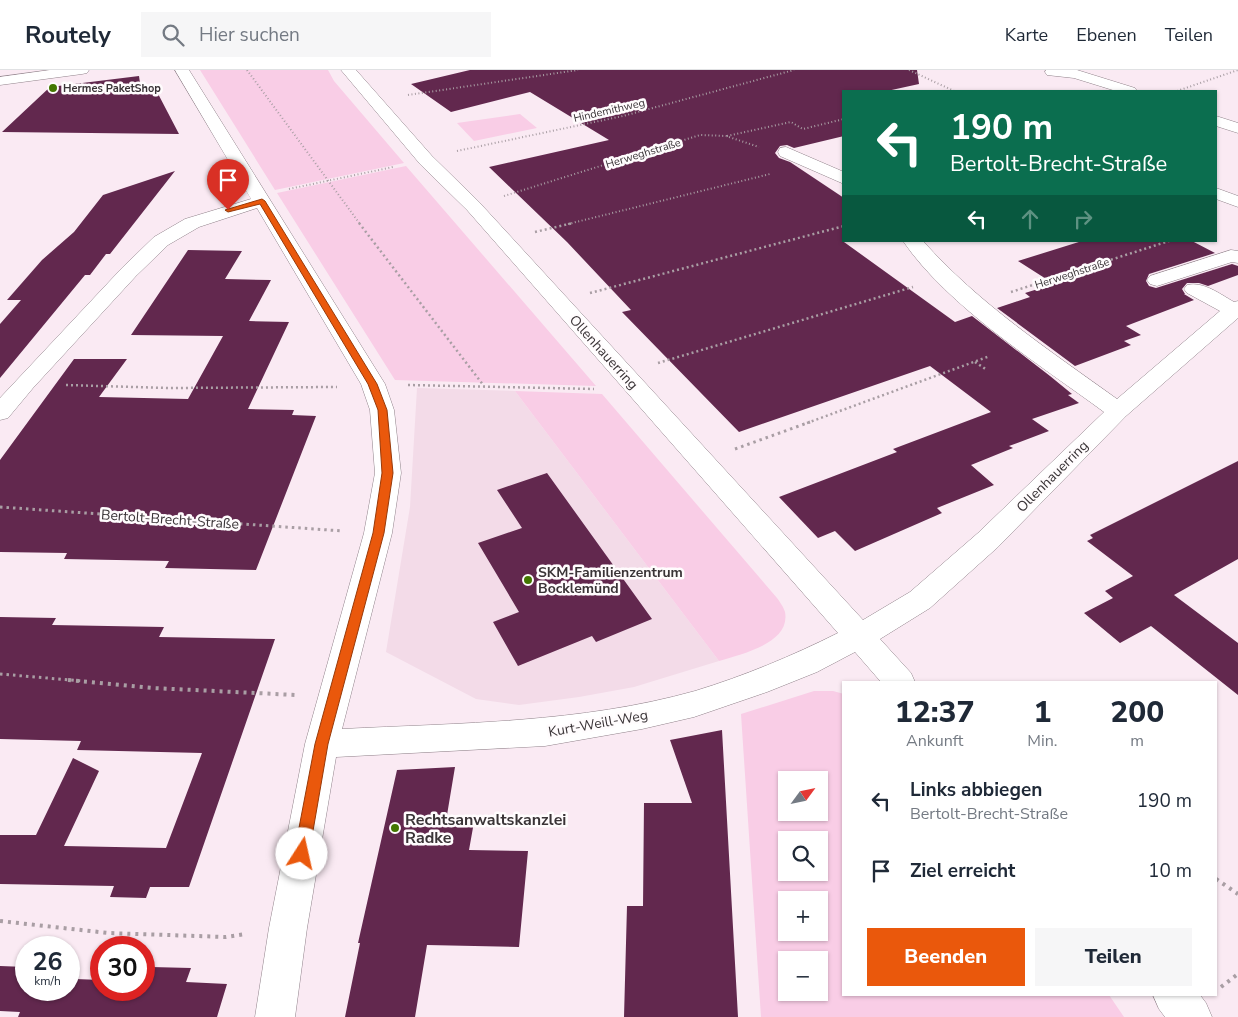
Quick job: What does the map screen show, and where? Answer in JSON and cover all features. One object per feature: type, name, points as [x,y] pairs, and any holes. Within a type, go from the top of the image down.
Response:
[{"type":"street","points":[[0,81],[82,70]]},
{"type":"street","points":[[182,70],[373,384],[382,410],[388,473],[378,533],[322,744],[288,928],[275,1017]]},
{"type":"street","name":"Ollenhauerring","points":[[348,70],[426,160],[473,206],[899,681]]},
{"type":"street","points":[[1052,72],[1076,74],[1118,90]]},
{"type":"street","points":[[0,96],[30,78]]},
{"type":"street","points":[[1217,120],[1238,128]]},
{"type":"street","points":[[786,152],[842,178]]},
{"type":"street","points":[[1217,193],[1238,202]]},
{"type":"street","points":[[0,413],[25,383],[129,272],[161,242],[192,223],[260,198]]},
{"type":"street","points":[[913,242],[945,277],[975,304],[1118,411]]},
{"type":"street","points":[[1157,280],[1231,256],[1238,257]]},
{"type":"street","points":[[1194,289],[1236,309]]},
{"type":"street","name":"Ollenhauerring","points":[[860,636],[920,600],[988,540],[1118,411],[1236,309]]},
{"type":"street","name":"Kurt-Weill-Weg","points":[[322,744],[545,732],[642,716],[694,704],[756,684],[806,663],[860,636]]},
{"type":"street","points":[[1174,996],[1192,1017]]},
{"type":"path","points":[[247,70],[327,181],[484,386]]},
{"type":"path","points":[[373,100],[578,70]]},
{"type":"path","name":"Hindemithweg","points":[[260,198],[458,151],[623,116],[794,70]]},
{"type":"path","points":[[909,70],[952,90]]},
{"type":"path","points":[[1180,90],[1238,70]]},
{"type":"path","name":"Herweghstraße","points":[[473,206],[700,135],[726,136],[751,146],[786,152]]},
{"type":"path","points":[[503,240],[814,164]]},
{"type":"path","points":[[558,301],[842,227]]},
{"type":"path","name":"Herweghstraße","points":[[975,304],[1166,242]]},
{"type":"path","points":[[373,384],[484,386],[631,382],[945,277]]},
{"type":"path","points":[[702,461],[1025,343]]},
{"type":"path","points":[[974,361],[987,370]]},
{"type":"path","points":[[25,383],[148,388],[335,388]]},
{"type":"path","name":"Bertolt-Brecht-Straße","points":[[0,507],[339,531]]},
{"type":"path","points":[[0,674],[153,688],[270,695]]},
{"type":"path","points":[[1217,879],[1238,894]]},
{"type":"path","points":[[0,920],[108,933],[226,936]]},
{"type":"path","points":[[1217,990],[1238,974]]},
{"type":"shaded area","points":[[200,70],[328,70],[334,81],[404,163],[275,190]]},
{"type":"shaded area","points":[[520,114],[537,128],[474,141],[457,123]]},
{"type":"shaded area","points":[[406,166],[596,386],[395,380],[277,193]]},
{"type":"shaded area","name":"SKM-Familienzentrum Bocklemünd","points":[[417,388],[515,391],[719,661],[634,687],[519,705],[476,699],[386,652],[410,507]]},
{"type":"shaded area","points":[[515,391],[602,394],[777,598],[785,612],[785,623],[780,632],[762,646],[719,661]]},
{"type":"shaded area","points":[[814,691],[833,691],[842,693],[842,996],[1110,996],[1124,1017],[761,1017],[741,714]]},
{"type":"building","points":[[470,70],[917,70],[919,84],[892,90],[842,90],[842,136],[794,148],[787,145],[780,146],[775,153],[779,158],[790,162],[842,197],[842,242],[955,322],[972,316],[1050,376],[1072,394],[1068,395],[1079,403],[1032,419],[1049,431],[1009,446],[1013,448],[971,465],[994,485],[937,508],[942,513],[855,551],[835,531],[818,538],[779,497],[897,452],[893,449],[991,412],[930,366],[739,432],[622,312],[631,310],[567,242],[489,167],[609,140],[530,92],[451,112],[411,84]]},
{"type":"building","points":[[139,76],[141,90],[155,88],[179,134],[2,132],[50,87]]},
{"type":"building","points":[[175,171],[110,254],[106,254],[90,275],[85,275],[0,378],[0,324],[21,300],[7,300],[42,260],[74,232],[103,195]]},
{"type":"building","points":[[1079,242],[1194,242],[1215,253],[1149,274],[1146,281],[1149,286],[1156,288],[1232,264],[1238,266],[1238,275],[1208,286],[1199,283],[1187,283],[1182,289],[1184,294],[1194,300],[1126,326],[1141,335],[1124,341],[1131,345],[1075,366],[997,308],[1030,297],[1025,293],[1054,284],[1018,261]]},
{"type":"building","points":[[188,250],[242,251],[225,279],[271,280],[249,321],[289,322],[248,409],[294,410],[292,415],[316,416],[256,570],[165,568],[169,561],[64,559],[67,553],[0,552],[0,460],[74,359],[127,359],[99,397],[188,399],[223,336],[131,335]]},
{"type":"building","points":[[1238,461],[1238,559],[1174,595],[1238,643],[1238,695],[1151,626],[1120,643],[1084,613],[1113,598],[1105,591],[1133,576],[1087,541],[1093,538],[1090,535]]},
{"type":"building","points":[[547,473],[652,619],[596,642],[592,636],[518,666],[493,622],[519,612],[478,543],[522,528],[497,490]]},
{"type":"building","points":[[0,617],[56,618],[52,625],[164,627],[159,637],[275,639],[189,887],[150,887],[146,898],[110,897],[114,886],[0,884],[0,835],[36,835],[73,758],[99,771],[64,846],[166,848],[202,753],[77,750],[81,741],[0,739]]},
{"type":"building","points":[[722,730],[738,1017],[624,1017],[627,906],[643,906],[644,803],[692,803],[670,740]]},
{"type":"building","points":[[455,767],[446,821],[474,822],[469,850],[528,851],[519,947],[427,945],[415,1017],[345,1017],[360,943],[358,943],[397,770]]},
{"type":"building","points":[[0,966],[15,967],[15,1001],[80,1001],[80,979],[90,980],[90,1001],[155,1001],[155,967],[191,968],[186,982],[227,984],[217,1017],[18,1017],[20,1012],[0,1011]]},
{"type":"place","name":"Hermes PaketShop","points":[[53,88]]},
{"type":"place","name":"SKM-Familienzentrum Bocklemünd","points":[[528,580]]},
{"type":"place","name":"Rechtsanwaltskanzlei Radke","points":[[395,828]]},
{"type":"route","points":[[228,210],[262,201],[373,384],[382,410],[388,473],[378,533],[333,696],[322,744],[302,854]]}]
